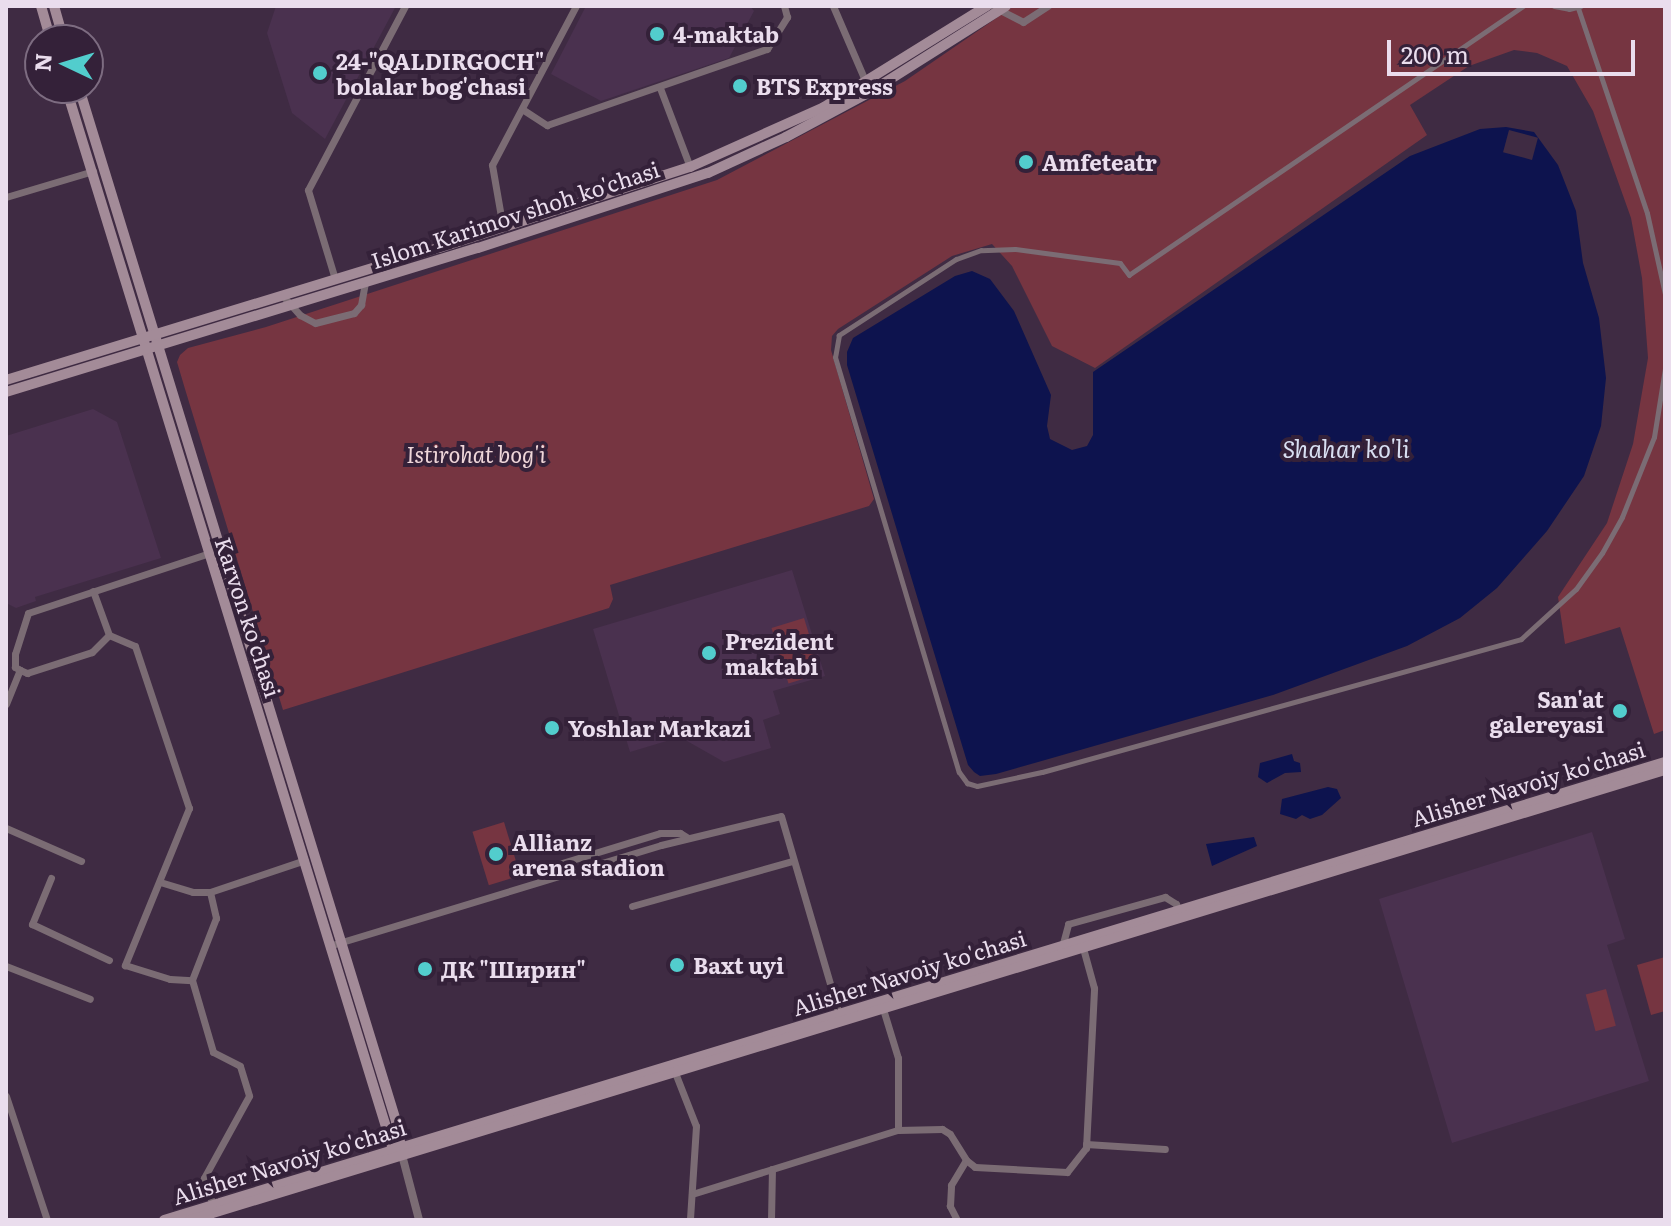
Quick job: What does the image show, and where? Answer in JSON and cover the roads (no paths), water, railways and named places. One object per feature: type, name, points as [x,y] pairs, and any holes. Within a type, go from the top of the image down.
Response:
[{"type":"main road","name":"Islom Karimov shoh ko'chasi","points":[[6,392],[708,173],[786,137],[996,7]]},
{"type":"main road","name":"Islom Karimov shoh ko'chasi","points":[[6,380],[503,228],[690,167],[868,87]]},
{"type":"main road","name":"Karvon ko'chasi","points":[[71,104],[145,350],[213,551],[337,944],[399,1154]]},
{"type":"main road","points":[[84,104],[158,346],[213,551]]},
{"type":"main road","name":"Alisher Navoiy ko'chasi","points":[[190,1220],[1589,789],[1665,762]]},
{"type":"main road","name":"Alisher Navoiy ko'chasi","points":[[1589,789],[1665,770]]},
{"type":"main road","name":"Alisher Navoiy ko'chasi","points":[[840,1018],[883,1009],[1179,911],[1226,901]]},
{"type":"main road","name":"Alisher Navoiy ko'chasi","points":[[164,1220],[399,1154]]},
{"type":"street","points":[[335,279],[308,190],[405,6]]},
{"type":"street","points":[[503,228],[492,165],[576,6]]},
{"type":"street","points":[[522,109],[547,125],[767,49],[787,17],[784,6]]},
{"type":"street","points":[[833,6],[868,87]]},
{"type":"street","points":[[996,7],[1023,22],[1048,6]]},
{"type":"street","points":[[1523,6],[1129,275],[1120,263],[993,247],[956,259],[839,335],[835,357],[959,772],[967,783],[977,786],[1042,772],[1521,639],[1576,589],[1602,553],[1622,517],[1654,437],[1665,368]]},
{"type":"street","points":[[1554,6],[1580,7],[1647,213],[1665,294],[1665,324]]},
{"type":"street","points":[[660,88],[690,167]]},
{"type":"street","points":[[6,197],[93,171]]},
{"type":"street","points":[[282,295],[315,323],[354,313],[361,305],[365,282]]},
{"type":"street","points":[[109,635],[92,652],[27,673],[15,667],[28,613],[213,551]]},
{"type":"street","points":[[93,591],[109,635],[135,646],[189,808],[125,965],[170,979],[192,980]]},
{"type":"street","points":[[6,654],[15,657]]},
{"type":"street","points":[[6,704],[20,670]]},
{"type":"street","points":[[337,944],[688,838],[781,816],[840,1018]]},
{"type":"street","points":[[6,828],[81,861]]},
{"type":"street","points":[[526,874],[660,833],[680,833],[688,838]]},
{"type":"street","points":[[160,882],[193,892],[210,892],[310,859]]},
{"type":"street","points":[[632,906],[792,861]]},
{"type":"street","points":[[51,878],[32,924],[109,960]]},
{"type":"street","points":[[210,892],[216,918],[192,980],[213,1052],[240,1066],[249,1096],[204,1178],[213,1205]]},
{"type":"street","points":[[692,1194],[898,1130],[942,1129],[950,1134],[966,1160],[975,1167],[1067,1172],[1086,1144],[1094,988],[1073,948],[1068,924],[1165,897],[1176,904],[1179,911]]},
{"type":"street","points":[[6,966],[90,999]]},
{"type":"street","points":[[883,1009],[898,1058],[898,1130]]},
{"type":"street","points":[[673,1069],[696,1126],[690,1220]]},
{"type":"street","points":[[6,1096],[47,1220]]},
{"type":"street","points":[[1086,1144],[1165,1149]]},
{"type":"street","points":[[399,1154],[419,1220]]},
{"type":"street","points":[[957,1220],[950,1206],[951,1185],[966,1160]]},
{"type":"street","points":[[771,1220],[772,1169]]},
{"type":"water","name":"Shahar ko'li","points":[[1506,127],[1534,132],[1558,165],[1576,211],[1583,263],[1599,318],[1606,378],[1601,426],[1584,476],[1547,531],[1497,588],[1460,618],[1407,646],[1273,695],[996,774],[980,776],[974,772],[968,765],[847,365],[847,352],[853,338],[955,276],[972,271],[990,279],[1014,311],[1051,395],[1047,426],[1050,439],[1072,450],[1087,446],[1093,435],[1093,372],[1410,156],[1480,129]]},
{"type":"water","points":[[1292,754],[1294,761],[1300,763],[1301,772],[1285,773],[1267,783],[1258,777],[1260,763]]},
{"type":"water","points":[[1328,787],[1337,789],[1341,798],[1322,815],[1310,819],[1302,815],[1296,819],[1280,814],[1282,799]]},
{"type":"water","points":[[1254,837],[1257,846],[1212,866],[1206,844]]},
{"type":"place","name":"4-maktab","points":[[657,34]]},
{"type":"place","name":"24-\"QALDIRGOCH\" bolalar bog'chasi","points":[[320,73]]},
{"type":"place","name":"BTS Express","points":[[740,86]]},
{"type":"place","name":"Amfeteatr","points":[[1026,162]]},
{"type":"place","name":"Prezident maktabi","points":[[709,653]]},
{"type":"place","name":"San'at galereyasi","points":[[1620,711]]},
{"type":"place","name":"Yoshlar Markazi","points":[[552,728]]},
{"type":"place","name":"Allianz arena stadion","points":[[496,854]]},
{"type":"place","name":"Baxt uyi","points":[[677,965]]},
{"type":"place","name":"ДК \"Ширин\"","points":[[425,969]]},
{"type":"park label","name":"Istirohat bog'i","points":[[476,454]]}]
